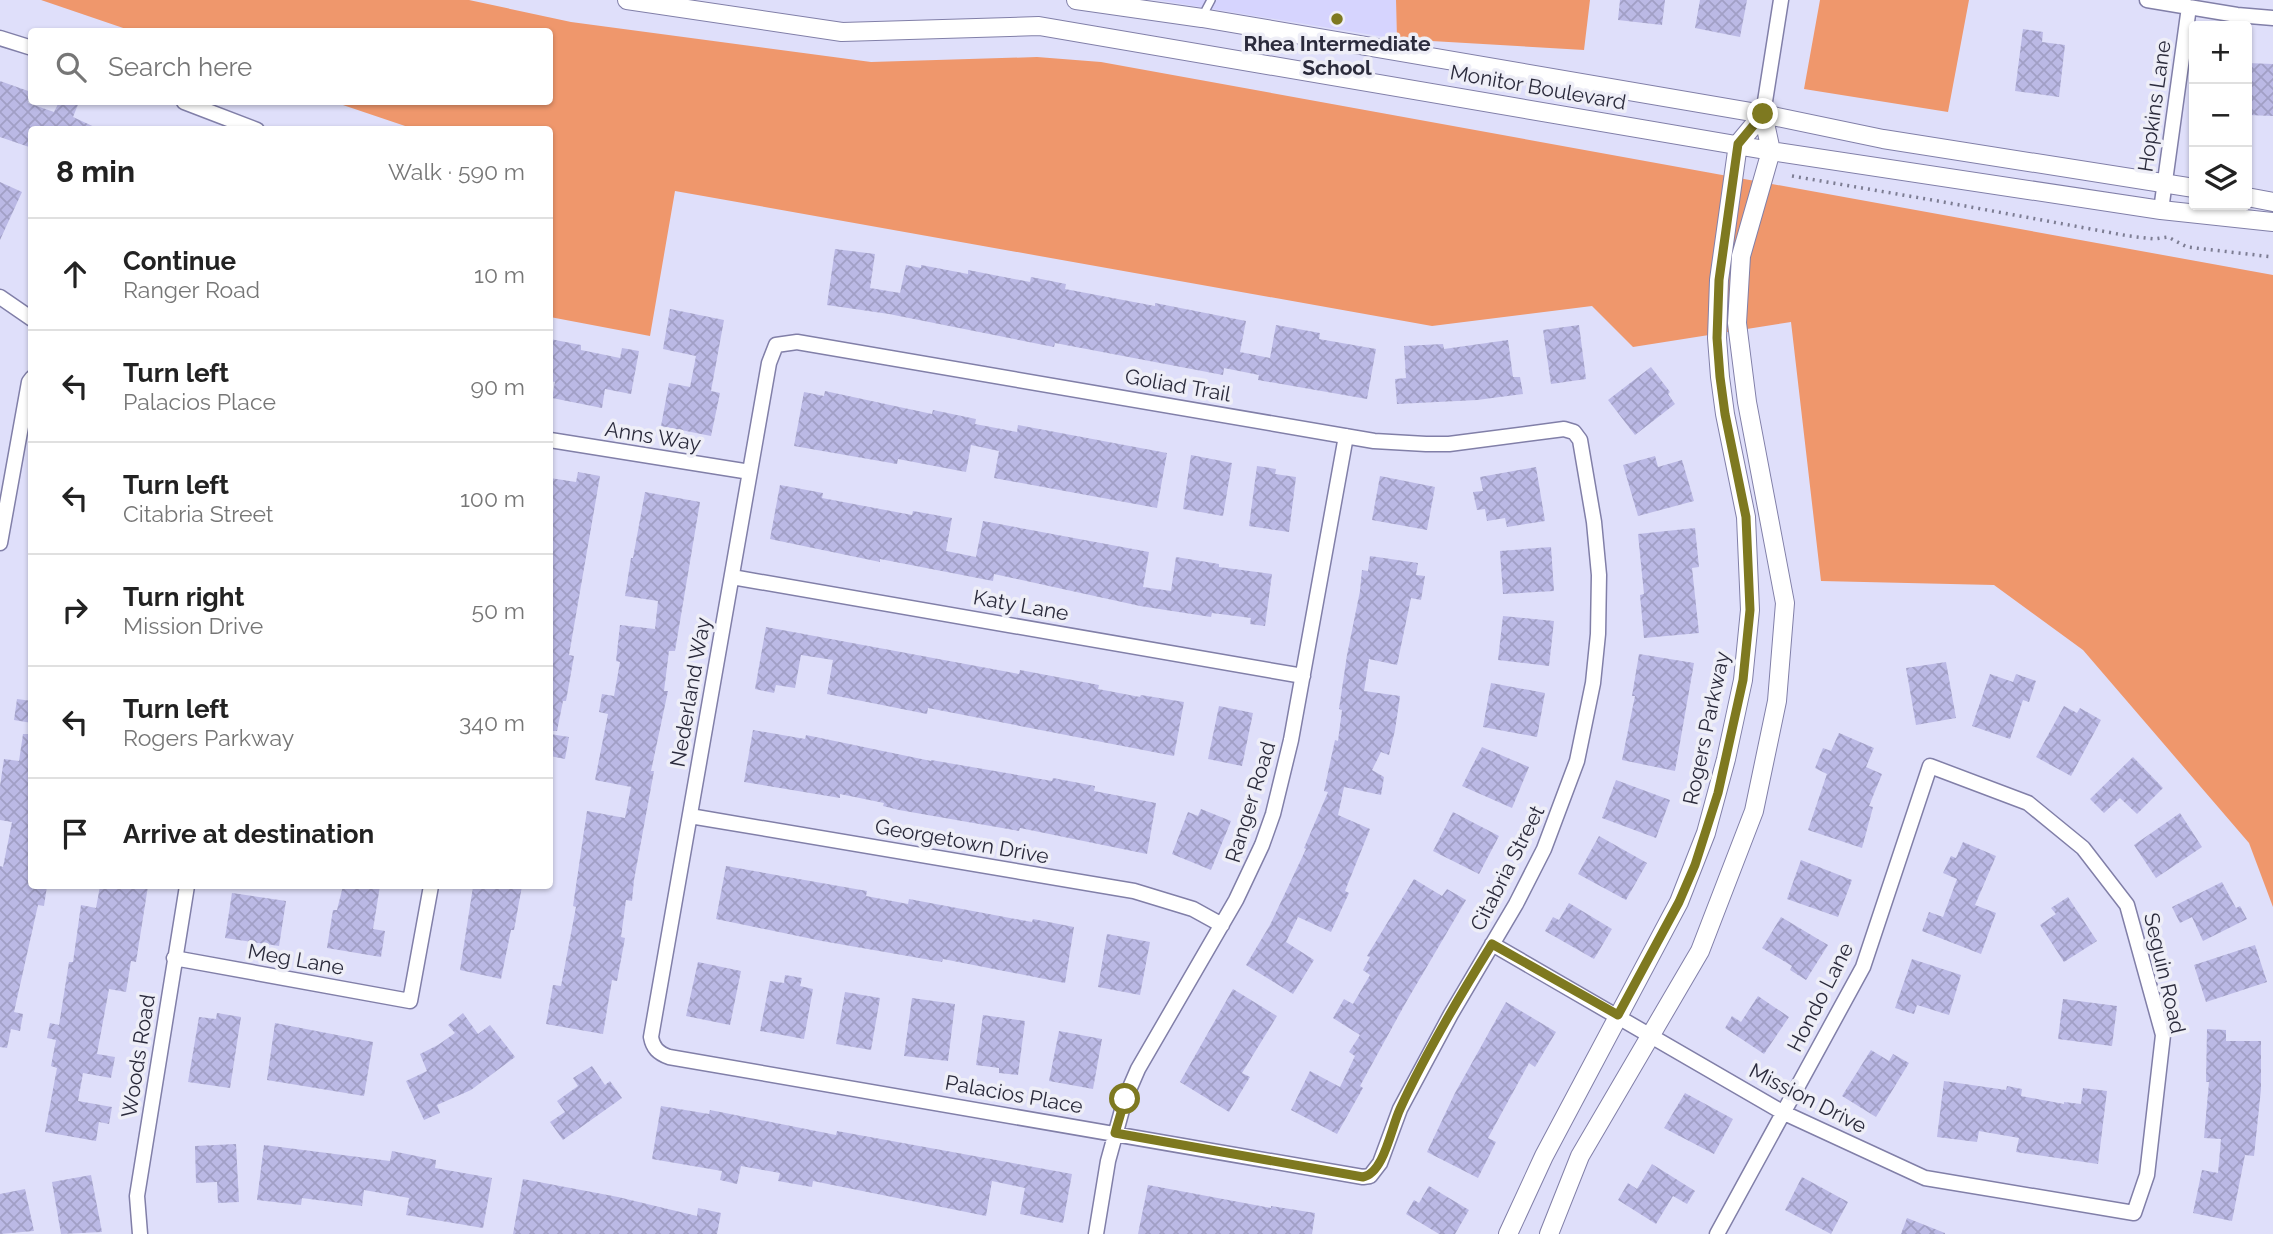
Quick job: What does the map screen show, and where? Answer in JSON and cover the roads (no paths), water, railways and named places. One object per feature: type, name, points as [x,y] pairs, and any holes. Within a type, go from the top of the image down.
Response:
[{"type":"street","name":"Monitor Boulevard","points":[[627,0],[842,32],[1039,26],[1771,150],[2161,210],[2273,222]]},
{"type":"street","name":"Monitor Boulevard","points":[[1076,0],[1202,18],[1763,114],[1883,139],[2189,187]]},
{"type":"street","points":[[1549,1234],[1580,1156],[1700,951],[1754,810],[1777,701],[1785,603],[1747,402],[1737,324],[1741,256],[1771,150],[1763,114],[1781,0]]},
{"type":"street","points":[[2147,0],[2237,15],[2273,18]]},
{"type":"street","name":"Hopkins Lane","points":[[2161,210],[2189,7]]},
{"type":"street","points":[[0,38],[28,47]]},
{"type":"street","points":[[192,105],[247,126]]},
{"type":"street","points":[[1738,144],[1763,114]]},
{"type":"street","name":"Rogers Parkway","points":[[1508,1234],[1544,1156],[1679,902],[1695,865],[1718,793],[1743,680],[1750,610],[1746,517],[1725,414],[1717,338],[1719,280],[1738,144]]},
{"type":"street","points":[[2252,198],[2273,202]]},
{"type":"street","points":[[0,297],[28,315]]},
{"type":"street","name":"Goliad Trail","points":[[776,345],[797,342],[814,344],[1385,442],[1471,442],[1564,429],[1573,432]]},
{"type":"street","name":"Nederland Way","points":[[653,1046],[651,1037],[769,363],[776,345]]},
{"type":"street","points":[[0,543],[28,388]]},
{"type":"street","name":"Citabria Street","points":[[1370,1176],[1380,1163],[1400,1109],[1544,849],[1563,805],[1580,751],[1593,683],[1598,634],[1599,575],[1583,448],[1580,439],[1573,432]]},
{"type":"street","name":"Ranger Road","points":[[1096,1234],[1108,1161],[1125,1099],[1138,1069],[1249,876],[1273,814],[1292,740],[1346,436]]},
{"type":"street","name":"Anns Way","points":[[553,440],[750,472]]},
{"type":"street","name":"Katy Lane","points":[[732,577],[1303,676]]},
{"type":"street","name":"Hondo Lane","points":[[1717,1234],[1863,967],[1930,766]]},
{"type":"street","name":"Seguin Road","points":[[1930,766],[2028,803],[2083,848],[2127,905],[2162,1035],[2147,1175],[2134,1213]]},
{"type":"street","name":"Georgetown Drive","points":[[690,816],[1134,891],[1193,909],[1222,925]]},
{"type":"street","name":"Woods Road","points":[[140,1234],[137,1196],[186,889]]},
{"type":"street","name":"Meg Lane","points":[[174,958],[410,1001],[430,889]]},
{"type":"street","name":"Mission Drive","points":[[1492,944],[1782,1112],[1924,1178],[2134,1213]]},
{"type":"street","name":"Palacios Place","points":[[653,1046],[660,1054],[668,1057],[1363,1177],[1370,1176]]},
{"type":"lane","points":[[1202,18],[1211,0]]},
{"type":"place","name":"Rhea Intermediate School","points":[[1337,19]]}]
